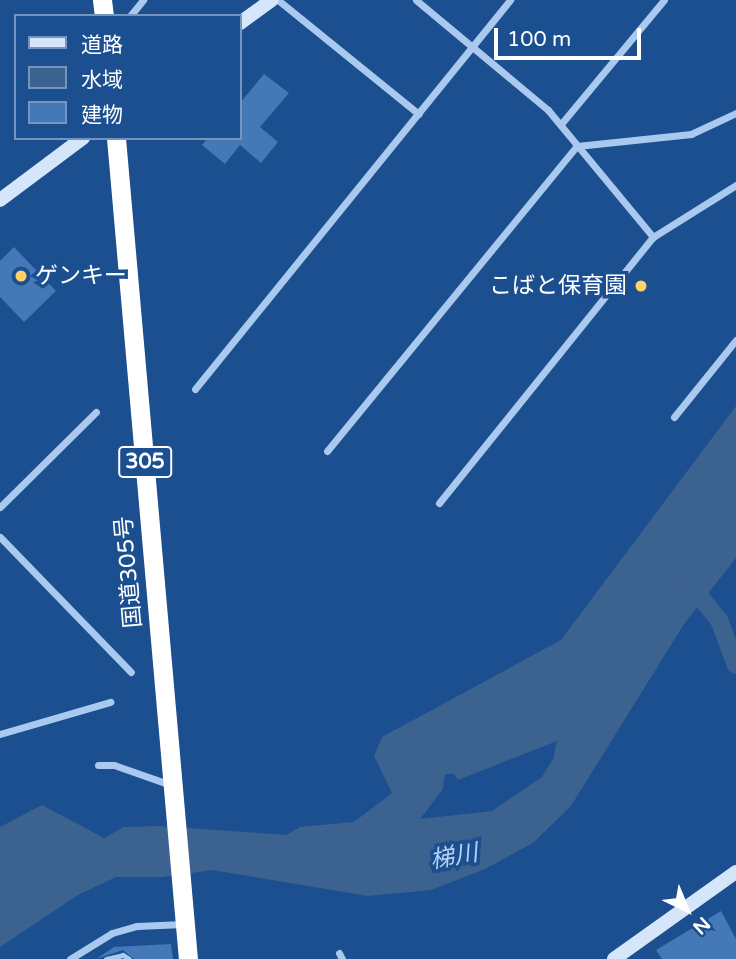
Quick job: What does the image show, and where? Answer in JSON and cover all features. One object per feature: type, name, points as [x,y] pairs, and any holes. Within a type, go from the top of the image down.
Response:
[{"type":"highway","name":"国道305号","points":[[116,140],[188,959]]},
{"type":"street","points":[[132,14],[143,0]]},
{"type":"street","points":[[242,22],[272,0]]},
{"type":"street","points":[[278,0],[419,114]]},
{"type":"street","points":[[416,0],[561,124],[653,237]]},
{"type":"street","points":[[195,388],[510,0]]},
{"type":"street","points":[[561,124],[664,0]]},
{"type":"street","points":[[327,451],[577,146],[691,134],[736,113]]},
{"type":"street","points":[[0,200],[80,140]]},
{"type":"street","points":[[439,503],[653,237],[736,186]]},
{"type":"street","points":[[674,417],[736,340]]},
{"type":"street","points":[[0,507],[96,412]]},
{"type":"street","points":[[0,537],[131,672]]},
{"type":"street","points":[[0,734],[110,702]]},
{"type":"street","points":[[98,765],[114,765],[173,790]]},
{"type":"street","points":[[614,959],[736,872]]},
{"type":"street","points":[[70,959],[112,933],[137,926],[184,920]]},
{"type":"lane","points":[[106,959],[123,955],[129,959]]},
{"type":"water","name":"梯川","points":[[736,406],[736,558],[684,624],[571,806],[533,843],[485,869],[431,890],[368,896],[212,870],[163,877],[116,877],[78,895],[0,947],[0,827],[42,805],[104,838],[124,827],[159,826],[286,835],[300,827],[354,822],[392,793],[374,756],[382,737],[561,640]],"holes":[[[557,741],[553,759],[542,777],[492,811],[420,819],[443,789],[445,774],[454,774],[458,780]]]},
{"type":"building","points":[[264,74],[289,93],[260,127],[278,142],[261,163],[240,145],[225,164],[202,145],[206,140],[242,140],[242,101]]},
{"type":"building","name":"ゲンキー","points":[[14,247],[56,291],[24,322],[0,297],[0,261]]},
{"type":"building","points":[[721,911],[736,939],[736,959],[662,959],[656,950]]},
{"type":"building","points":[[171,944],[173,959],[134,959],[123,950],[96,959],[114,947]]},
{"type":"waterway","points":[[689,583],[719,620],[736,665]]},
{"type":"place","name":"ゲンキー","points":[[21,276]]},
{"type":"place","name":"こばと保育園","points":[[641,286]]}]
